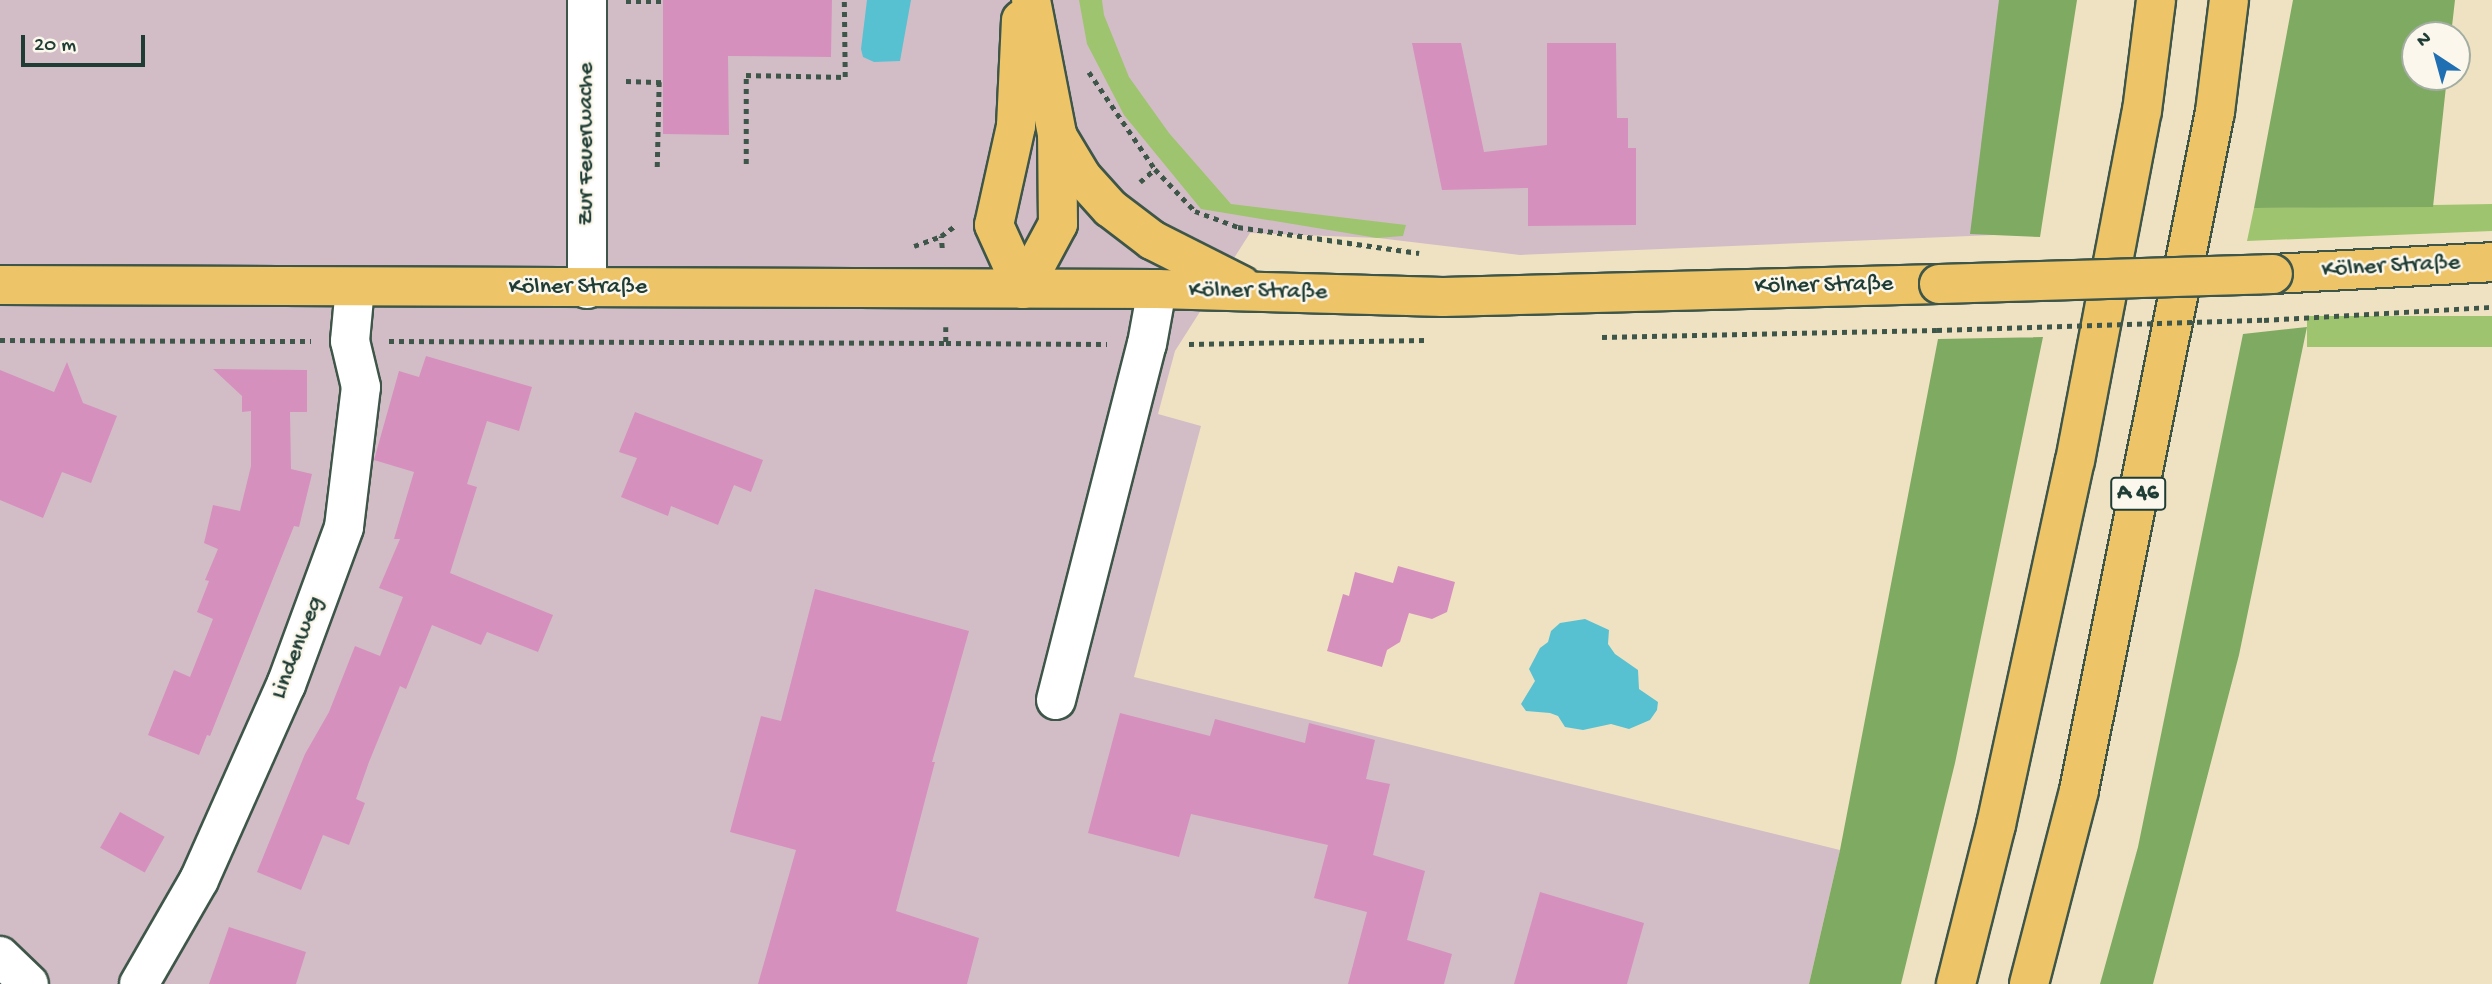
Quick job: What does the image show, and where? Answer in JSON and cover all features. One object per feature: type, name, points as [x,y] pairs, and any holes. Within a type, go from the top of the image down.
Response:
[{"type":"main road","points":[[1022,0],[1016,126],[994,225],[1023,289]]},
{"type":"main road","points":[[1023,289],[1058,224],[1057,134],[1031,0]]},
{"type":"main road","points":[[1956,984],[1996,825],[2075,461],[2142,111],[2156,0]]},
{"type":"main road","name":"A 46","points":[[2029,984],[2082,777],[2215,112],[2229,0]]},
{"type":"main road","points":[[1057,134],[1082,177],[1110,208],[1152,240],[1255,291]]},
{"type":"main road","name":"Kölner Straße","points":[[0,285],[1157,289],[1443,296],[2273,274],[2492,262]]},
{"type":"street","name":"Zur Feuerwache","points":[[587,0],[587,289]]},
{"type":"street","name":"Lindenweg","points":[[139,984],[204,868],[286,685],[344,527],[361,387],[350,341],[355,287]]},
{"type":"street","name":"Kölner Straße","points":[[1056,700],[1147,344],[1157,289]]},
{"type":"street","points":[[0,956],[29,984]]},
{"type":"path","points":[[746,164],[746,75],[845,77],[845,0]]},
{"type":"path","points":[[1084,60],[1088,71],[1155,169],[1195,211],[1238,227],[1432,255]]},
{"type":"path","points":[[657,167],[659,82]]},
{"type":"path","points":[[1592,337],[2264,320],[2492,307]]},
{"type":"path","points":[[0,340],[946,343]]},
{"type":"path","points":[[1405,341],[1432,340]]},
{"type":"shaded area","points":[[0,0],[2047,0],[2018,234],[1520,255],[1378,238],[1250,233],[1175,351],[1158,414],[1201,426],[1134,677],[1840,850],[1809,984],[0,984]]},
{"type":"green space","points":[[1079,0],[1102,0],[1104,15],[1129,77],[1169,133],[1231,204],[1406,225],[1403,236],[1377,238],[1201,209],[1124,115],[1087,44]]},
{"type":"green space","points":[[1999,0],[2077,0],[2040,237],[1970,234]]},
{"type":"green space","points":[[2293,0],[2455,0],[2453,21],[2401,21],[2401,91],[2445,91],[2433,207],[2254,208]]},
{"type":"green space","points":[[2492,204],[2492,231],[2247,241],[2254,208]]},
{"type":"green space","points":[[2307,316],[2492,316],[2492,347],[2307,347]]},
{"type":"green space","points":[[2307,327],[2239,655],[2153,984],[2100,984],[2138,847],[2243,334]]},
{"type":"green space","points":[[2043,337],[1955,763],[1901,984],[1809,984],[1840,850],[1938,339]]},
{"type":"water","points":[[867,0],[911,0],[900,61],[874,62],[863,57],[861,49]]},
{"type":"water","points":[[1585,619],[1609,630],[1608,644],[1615,654],[1638,670],[1639,689],[1658,702],[1657,710],[1650,720],[1629,729],[1611,724],[1583,730],[1565,727],[1558,716],[1550,713],[1526,711],[1521,704],[1535,681],[1529,669],[1540,648],[1548,642],[1551,631],[1560,623]]},
{"type":"building","points":[[663,0],[832,0],[831,57],[728,56],[729,135],[663,134]]},
{"type":"building","points":[[1412,43],[1461,43],[1484,152],[1547,145],[1547,43],[1616,43],[1617,118],[1628,118],[1628,148],[1636,148],[1636,225],[1528,226],[1528,188],[1442,190]]},
{"type":"building","points":[[426,356],[532,387],[519,431],[487,421],[467,484],[477,487],[450,573],[553,615],[538,652],[487,632],[481,645],[432,625],[406,689],[400,686],[369,762],[356,799],[365,803],[349,845],[323,835],[301,890],[257,872],[305,754],[329,712],[355,646],[380,656],[403,597],[379,588],[400,539],[394,539],[414,472],[374,460],[399,371],[419,377]]},
{"type":"building","points":[[67,362],[83,403],[117,416],[91,483],[62,472],[43,518],[0,500],[0,370],[54,392]]},
{"type":"building","points":[[213,369],[307,370],[307,412],[290,412],[291,469],[312,474],[299,527],[294,526],[210,736],[207,735],[199,755],[148,735],[174,670],[190,677],[213,619],[197,612],[209,581],[205,580],[218,549],[204,543],[213,505],[240,511],[251,466],[251,411],[242,412],[242,396]]},
{"type":"building","points":[[635,412],[763,460],[751,492],[734,485],[718,525],[671,506],[668,516],[621,497],[637,458],[619,452]]},
{"type":"building","points":[[1398,566],[1455,582],[1447,612],[1432,619],[1409,613],[1400,642],[1387,650],[1382,667],[1327,651],[1343,594],[1349,596],[1355,572],[1393,583]]},
{"type":"building","points":[[815,589],[969,631],[932,762],[935,762],[896,911],[979,938],[967,984],[758,984],[796,850],[730,832],[761,716],[781,721]]},
{"type":"building","points":[[1120,713],[1210,736],[1215,719],[1305,743],[1309,723],[1375,740],[1366,779],[1390,784],[1373,855],[1425,871],[1407,940],[1452,954],[1444,984],[1348,984],[1367,912],[1314,898],[1328,845],[1191,814],[1179,857],[1088,833]]},
{"type":"building","points":[[120,812],[165,837],[145,873],[100,848]]},
{"type":"building","points":[[1540,892],[1644,923],[1627,984],[1514,984]]},
{"type":"building","points":[[229,927],[306,952],[296,984],[209,984]]}]
